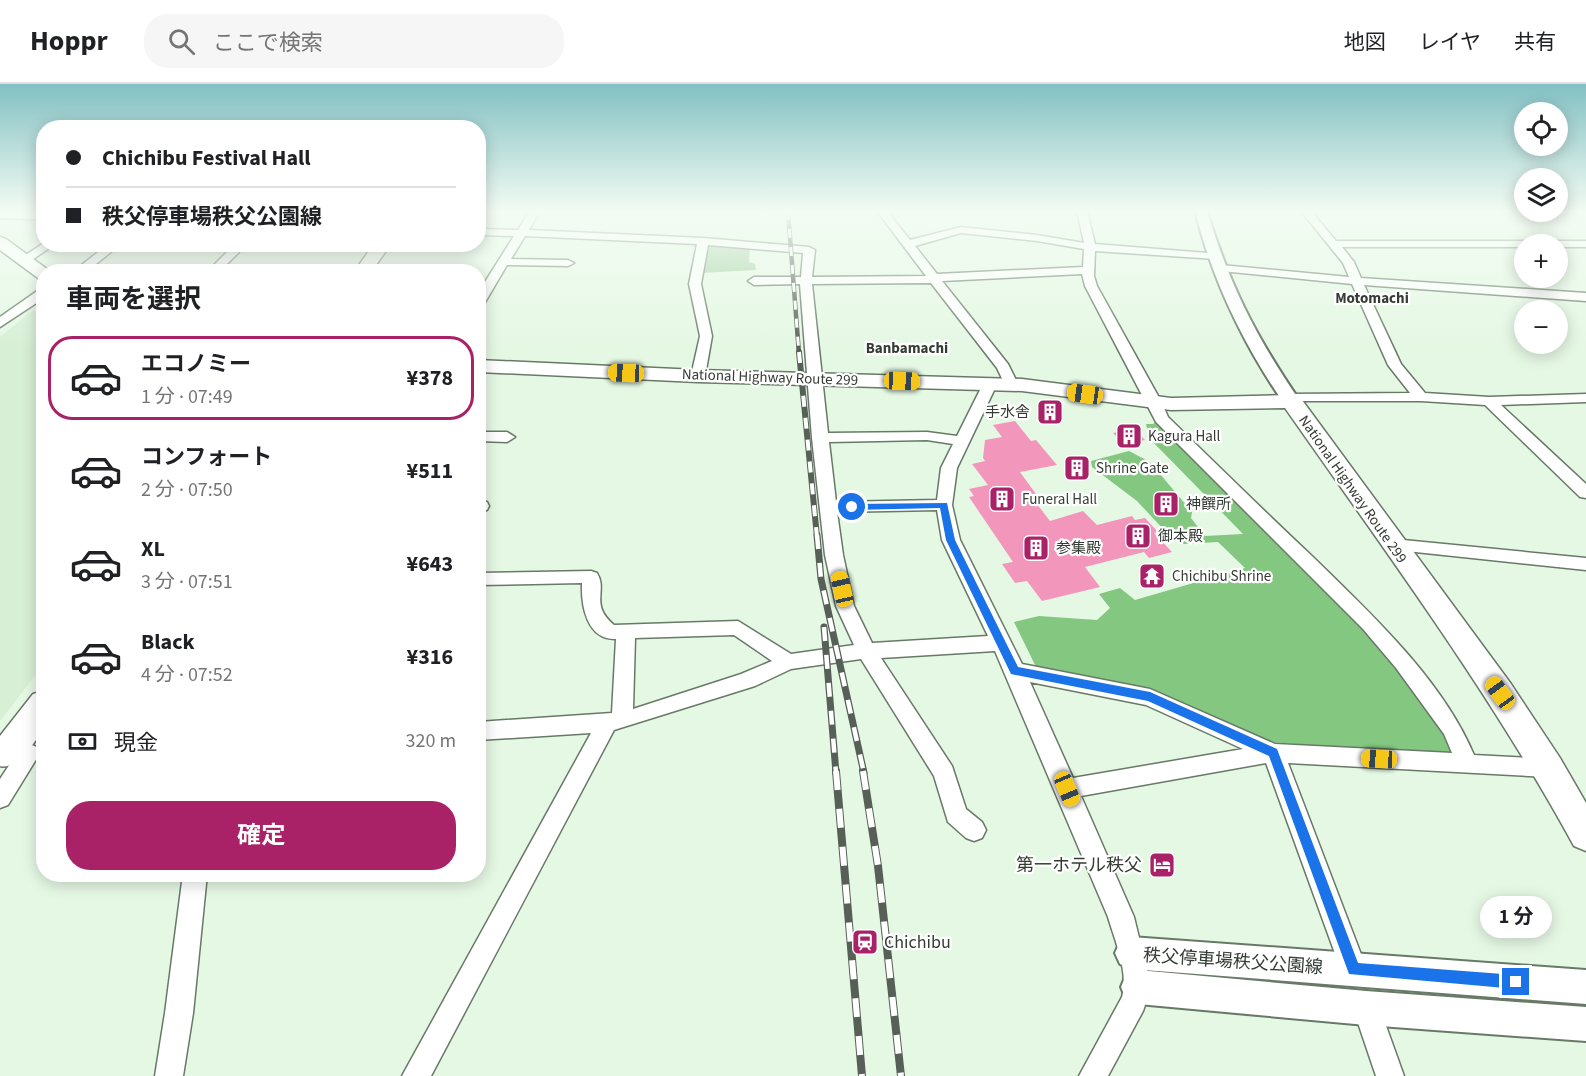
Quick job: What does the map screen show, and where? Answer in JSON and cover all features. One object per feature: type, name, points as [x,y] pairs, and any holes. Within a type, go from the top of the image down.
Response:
[{"type":"highway","points":[[20,257],[36,268]]},
{"type":"highway","name":"National Highway Route 299","points":[[486,366],[698,376],[1000,384],[1155,403],[1290,400],[1500,693],[1548,768],[1586,835]]},
{"type":"highway","points":[[17,752],[36,718]]},
{"type":"main road","points":[[1216,257],[1257,350],[1290,400]]},
{"type":"main road","name":"秩父停車場秩父公園線","points":[[1131,953],[1586,987]]},
{"type":"main road","name":"秩父停車場秩父公園線","points":[[1137,987],[1366,1008],[1586,1024]]},
{"type":"street","points":[[24,260],[28,257]]},
{"type":"street","points":[[486,292],[508,257]]},
{"type":"street","points":[[698,376],[706,336],[695,284],[700,257]]},
{"type":"street","points":[[808,257],[806,282],[820,438],[834,555],[845,606],[866,651],[944,773],[956,815],[974,830]]},
{"type":"street","points":[[919,257],[1003,367],[1000,384],[962,441],[949,468],[944,505],[951,540],[1015,671],[1067,789],[1121,917],[1131,953],[1137,987],[1134,1002],[1093,1076]]},
{"type":"street","points":[[1090,257],[1088,276],[1091,286],[1161,418],[1370,624],[1403,663],[1453,730],[1467,764]]},
{"type":"street","points":[[1178,257],[1356,281],[1586,297]]},
{"type":"street","points":[[1344,257],[1395,365],[1420,397]]},
{"type":"street","points":[[505,262],[568,263]]},
{"type":"street","points":[[754,281],[935,279],[1089,270]]},
{"type":"street","points":[[0,323],[36,298]]},
{"type":"street","points":[[1290,400],[1420,397],[1489,401],[1586,398]]},
{"type":"street","points":[[1489,401],[1586,493]]},
{"type":"street","points":[[486,436],[507,437]]},
{"type":"street","points":[[820,438],[927,436],[962,441]]},
{"type":"street","points":[[830,507],[944,505]]},
{"type":"street","points":[[1393,545],[1586,564]]},
{"type":"street","points":[[486,579],[591,577],[590,609],[598,623],[609,632],[738,628],[788,662]]},
{"type":"street","points":[[416,1076],[615,721],[626,631]]},
{"type":"street","points":[[486,730],[615,721],[748,680],[788,662],[866,651],[1000,643]]},
{"type":"street","points":[[1015,671],[1150,697],[1273,753],[1354,969]]},
{"type":"street","points":[[0,798],[17,752]]},
{"type":"street","points":[[1067,789],[1273,753],[1548,768]]},
{"type":"street","points":[[169,1076],[180,1006],[194,882]]},
{"type":"street","points":[[1366,1008],[1390,1076]]},
{"type":"shaded area","points":[[32,311],[36,311],[36,674],[0,721],[0,337]]},
{"type":"green space","points":[[704,257],[749,257],[749,262],[755,264],[756,270],[701,273]]},
{"type":"green space","points":[[1157,421],[1360,622],[1426,705],[1452,749],[1445,756],[1258,741],[1153,692],[1036,667],[1014,622],[1039,616],[1097,620],[1110,608],[1099,594],[1120,588],[1135,600],[1245,568],[1218,542],[1184,544],[1165,531],[1137,501],[1092,467],[1091,461],[1129,451],[1150,462],[1192,512],[1191,518],[1205,536],[1243,534],[1150,439],[1146,424],[1153,424]]},
{"type":"building","points":[[1015,421],[1031,441],[1036,440],[1057,465],[1020,472],[1036,494],[1030,495],[1050,521],[1083,511],[1097,525],[1132,516],[1135,520],[1145,518],[1158,532],[1154,533],[1172,552],[1149,558],[1144,552],[1085,567],[1100,587],[1042,601],[1027,581],[1015,583],[1002,564],[1013,562],[969,497],[974,496],[969,489],[988,485],[972,464],[985,461],[983,458],[985,440],[1002,437],[993,425]]},
{"type":"building","name":"Kagura Hall","points":[[1134,429],[1145,440],[1124,444],[1113,433]]},
{"type":"railway","points":[[792,257],[799,354]]},
{"type":"railway","points":[[799,352],[817,537]]},
{"type":"railway","points":[[817,535],[821,579],[864,773]]},
{"type":"railway","points":[[824,627],[836,773]]},
{"type":"railway","points":[[836,771],[862,1076]]},
{"type":"railway","points":[[863,771],[878,866],[901,1076]]},
{"type":"place","name":"手水舎","points":[[1050,412]]},
{"type":"place","name":"Kagura Hall","points":[[1129,436]]},
{"type":"place","name":"Shrine Gate","points":[[1077,468]]},
{"type":"place","name":"Funeral Hall","points":[[1002,499]]},
{"type":"place","name":"神饌所","points":[[1166,504]]},
{"type":"place","name":"御本殿","points":[[1138,536]]},
{"type":"place","name":"参集殿","points":[[1036,548]]},
{"type":"place","name":"Chichibu Shrine","points":[[1152,576]]},
{"type":"place","name":"第一ホテル秩父","points":[[1162,865]]},
{"type":"place","name":"Chichibu","points":[[865,942]]},
{"type":"district","name":"Motomachi","points":[[1372,298]]},
{"type":"district","name":"Banbamachi","points":[[907,348]]},
{"type":"route","points":[[852,507],[944,505],[951,540],[1015,671],[1150,697],[1273,753],[1354,969],[1516,982]]}]
